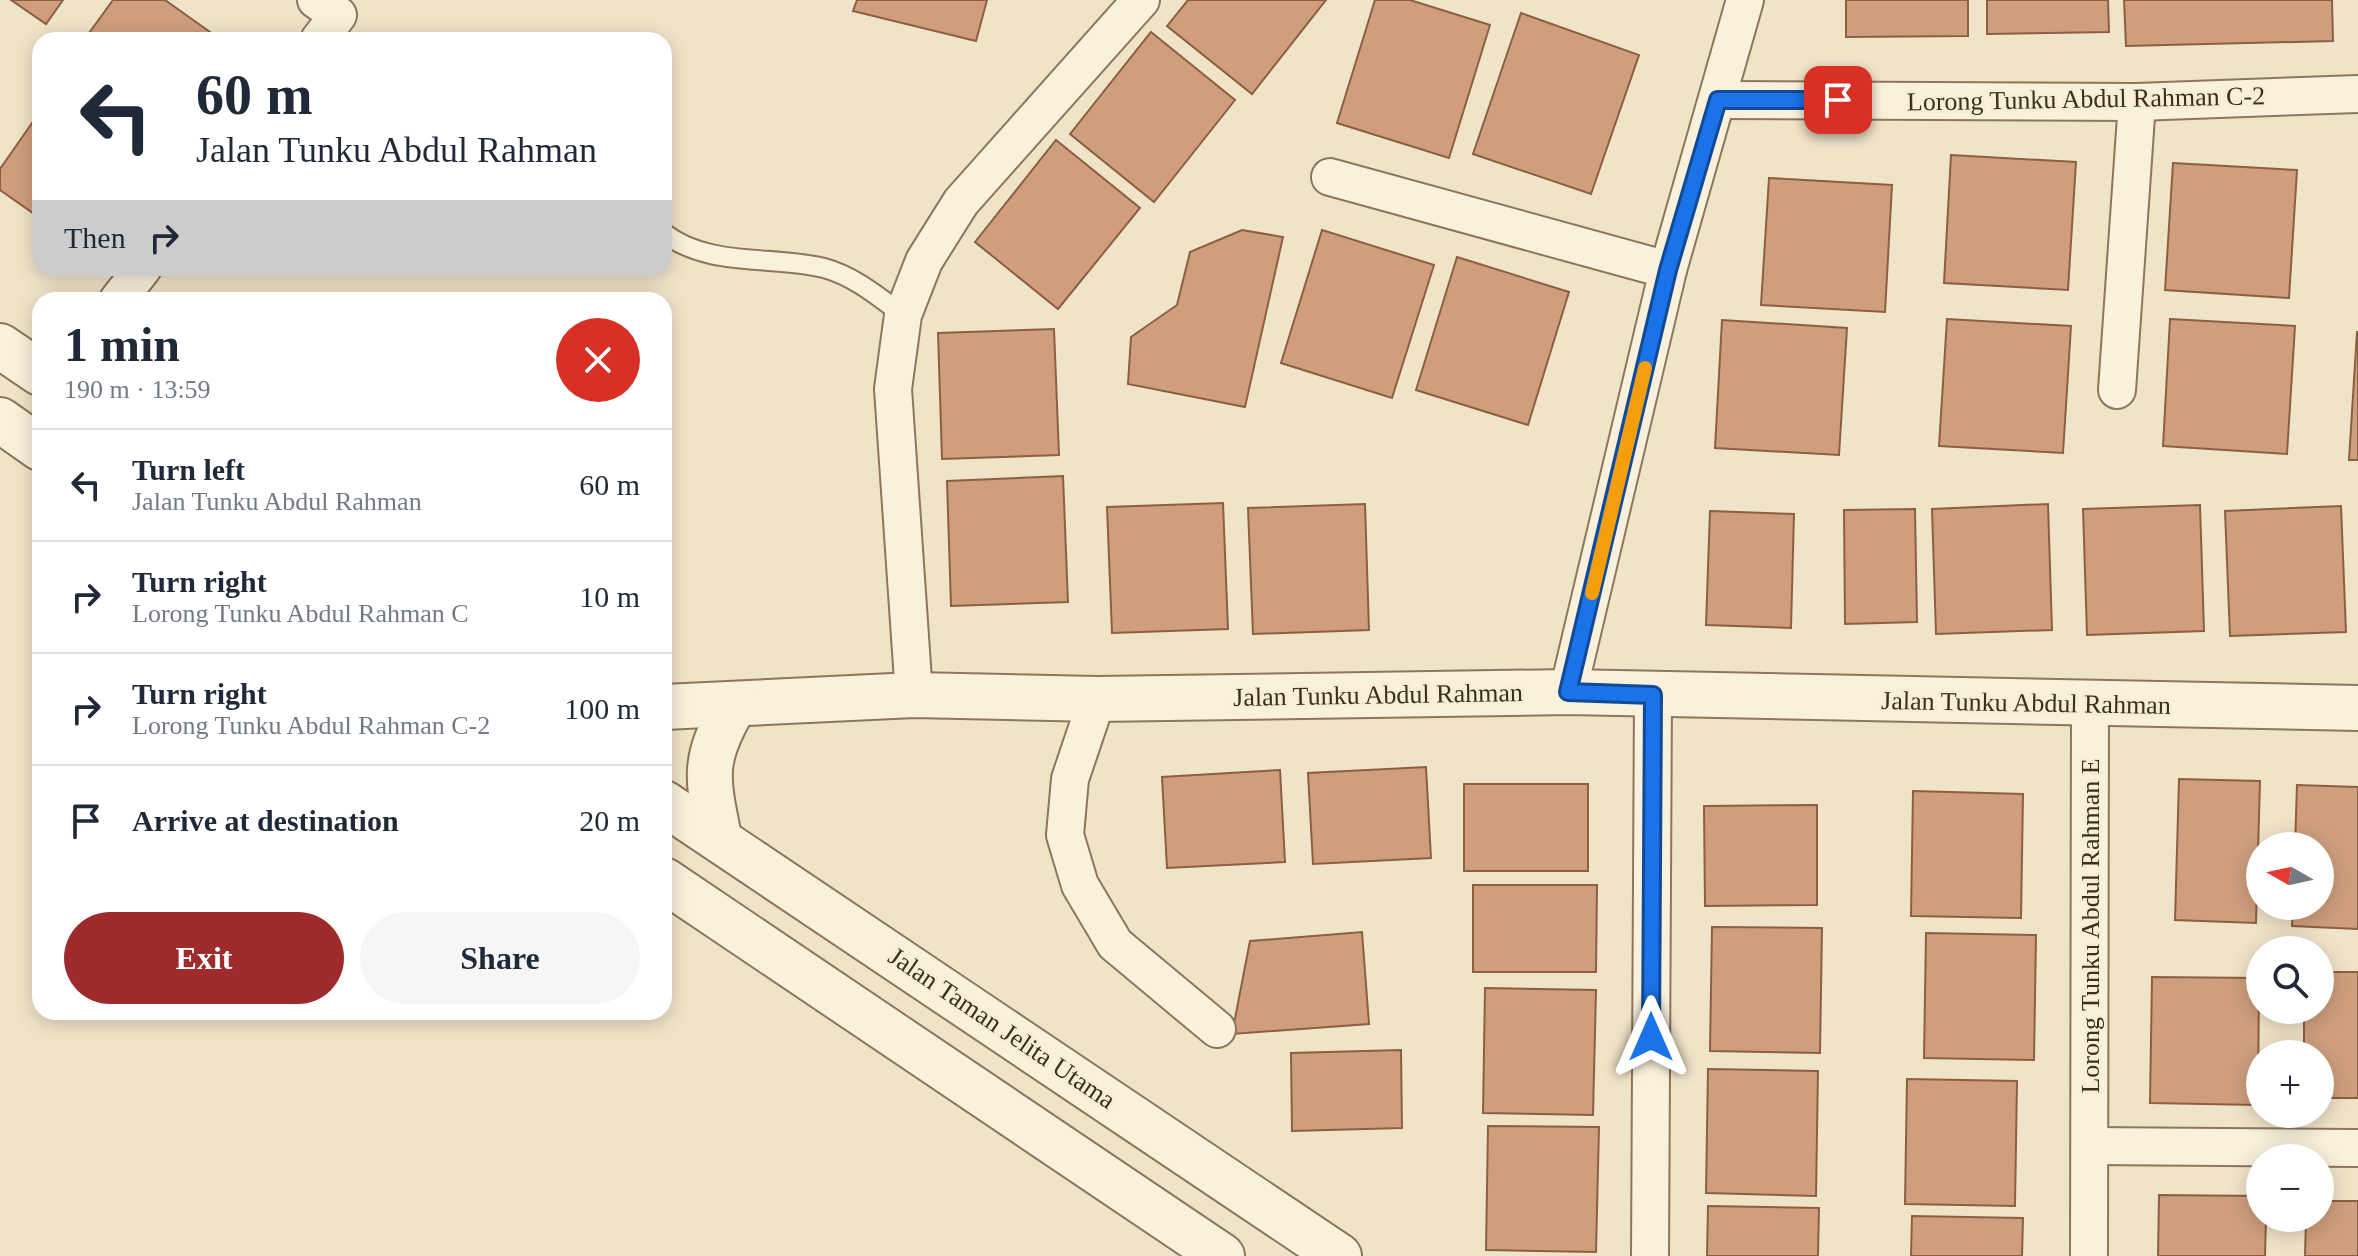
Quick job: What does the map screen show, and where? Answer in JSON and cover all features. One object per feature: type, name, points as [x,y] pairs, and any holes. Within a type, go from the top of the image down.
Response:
[{"type":"street","points":[[914,695],[893,389],[903,315],[924,261],[961,202],[1141,0]]},
{"type":"street","points":[[1568,692],[1668,270],[1745,0]]},
{"type":"street","name":"Lorong Tunku Abdul Rahman C-2","points":[[1718,100],[2137,102],[2358,94]]},
{"type":"street","points":[[2117,390],[2137,102]]},
{"type":"street","points":[[1330,177],[1668,270]]},
{"type":"street","points":[[124,292],[137,276]]},
{"type":"street","points":[[0,346],[32,368]]},
{"type":"street","points":[[0,420],[32,442]]},
{"type":"street","name":"Jalan Tunku Abdul Rahman","points":[[672,707],[914,695],[1097,699],[1568,692],[2090,705],[2358,708]]},
{"type":"street","points":[[1650,1256],[1653,695]]},
{"type":"street","points":[[1097,699],[1070,779],[1065,835],[1080,885],[1115,944],[1217,1029]]},
{"type":"street","name":"Lorong Tunku Abdul Rahman E","points":[[2089,1256],[2090,705]]},
{"type":"street","points":[[719,837],[707,781],[717,735],[734,706]]},
{"type":"street","name":"Jalan Taman Jelita Utama","points":[[672,808],[1339,1256]]},
{"type":"street","points":[[672,885],[1222,1256]]},
{"type":"street","points":[[2090,1146],[2358,1148]]},
{"type":"lane","points":[[672,239],[740,260],[824,268],[857,282],[903,315]]},
{"type":"building","points":[[11,0],[63,0],[46,24]]},
{"type":"building","points":[[113,0],[165,0],[210,32],[90,32]]},
{"type":"building","points":[[857,0],[987,0],[976,41],[853,11]]},
{"type":"building","points":[[1188,0],[1326,0],[1252,94],[1167,26]]},
{"type":"building","points":[[1375,0],[1410,0],[1490,25],[1449,158],[1337,123]]},
{"type":"building","points":[[1846,0],[1968,0],[1968,36],[1846,37]]},
{"type":"building","points":[[1987,0],[2108,0],[2109,32],[1987,34]]},
{"type":"building","points":[[2124,0],[2332,0],[2333,41],[2126,46]]},
{"type":"building","points":[[1521,13],[1639,55],[1591,194],[1473,154]]},
{"type":"building","points":[[1151,32],[1235,100],[1154,202],[1070,134]]},
{"type":"building","points":[[32,123],[32,212],[0,190],[0,169]]},
{"type":"building","points":[[1056,140],[1140,208],[1058,309],[975,242]]},
{"type":"building","points":[[1951,155],[2076,162],[2068,290],[1944,283]]},
{"type":"building","points":[[2173,163],[2297,170],[2289,298],[2165,290]]},
{"type":"building","points":[[1769,178],[1892,185],[1885,312],[1761,305]]},
{"type":"building","points":[[1242,230],[1283,237],[1245,407],[1128,384],[1131,337],[1177,305],[1190,252]]},
{"type":"building","points":[[1322,230],[1434,265],[1392,398],[1281,363]]},
{"type":"building","points":[[1457,257],[1569,292],[1528,425],[1416,390]]},
{"type":"building","points":[[1947,319],[2071,326],[2063,453],[1939,446]]},
{"type":"building","points":[[2170,319],[2295,326],[2287,454],[2163,446]]},
{"type":"building","points":[[1722,320],[1847,328],[1839,455],[1715,448]]},
{"type":"building","points":[[1054,329],[1059,455],[942,459],[938,333]]},
{"type":"building","points":[[2357,332],[2358,460],[2349,460]]},
{"type":"building","points":[[1063,476],[1068,602],[951,606],[947,481]]},
{"type":"building","points":[[1223,503],[1228,629],[1112,633],[1107,507]]},
{"type":"building","points":[[1365,504],[1369,630],[1253,634],[1248,508]]},
{"type":"building","points":[[2048,504],[2052,630],[1936,634],[1932,509]]},
{"type":"building","points":[[2200,505],[2204,631],[2087,635],[2083,509]]},
{"type":"building","points":[[2341,506],[2346,632],[2230,636],[2225,511]]},
{"type":"building","points":[[1915,509],[1917,622],[1845,624],[1844,510]]},
{"type":"building","points":[[1710,511],[1794,514],[1791,628],[1706,625]]},
{"type":"building","points":[[1426,767],[1431,858],[1313,864],[1308,773]]},
{"type":"building","points":[[1280,770],[1285,862],[1167,868],[1162,777]]},
{"type":"building","points":[[2179,779],[2260,781],[2259,832],[2246,832],[2246,920],[2256,920],[2256,923],[2175,920]]},
{"type":"building","points":[[1464,784],[1588,784],[1588,871],[1464,871]]},
{"type":"building","points":[[2297,785],[2358,787],[2358,929],[2292,926],[2292,920],[2334,920],[2334,832],[2295,832]]},
{"type":"building","points":[[1913,791],[2023,794],[2021,918],[1911,916]]},
{"type":"building","points":[[1817,805],[1817,905],[1705,906],[1704,806]]},
{"type":"building","points":[[1473,885],[1597,885],[1596,972],[1473,972]]},
{"type":"building","points":[[1712,927],[1822,928],[1820,1053],[1710,1051]]},
{"type":"building","points":[[1362,932],[1369,1024],[1232,1034],[1250,941]]},
{"type":"building","points":[[1926,933],[2036,935],[2034,1060],[1924,1058]]},
{"type":"building","points":[[2334,972],[2358,972],[2358,1098],[2334,1098],[2334,1040],[2304,1040],[2304,1024],[2334,1024]]},
{"type":"building","points":[[2152,977],[2246,978],[2246,1024],[2259,1024],[2259,1040],[2246,1040],[2246,1105],[2150,1103]]},
{"type":"building","points":[[1485,988],[1596,990],[1593,1115],[1483,1113]]},
{"type":"building","points":[[1401,1050],[1402,1128],[1292,1131],[1291,1053]]},
{"type":"building","points":[[1708,1069],[1818,1071],[1816,1196],[1706,1193]]},
{"type":"building","points":[[1907,1079],[2017,1081],[2015,1206],[1905,1204]]},
{"type":"building","points":[[1488,1126],[1599,1127],[1596,1252],[1486,1250]]},
{"type":"building","points":[[2159,1195],[2246,1196],[2246,1232],[2266,1232],[2265,1256],[2158,1256]]},
{"type":"building","points":[[2334,1201],[2358,1201],[2358,1256],[2305,1256],[2306,1232],[2334,1232]]},
{"type":"building","points":[[1708,1206],[1819,1208],[1818,1256],[1707,1256]]},
{"type":"building","points":[[1912,1216],[2023,1218],[2022,1256],[1911,1256]]},
{"type":"slow traffic","points":[[1592,593],[1645,368]]},
{"type":"route","points":[[1651,1037],[1653,695],[1568,692],[1668,270],[1718,100],[1838,100]]}]
